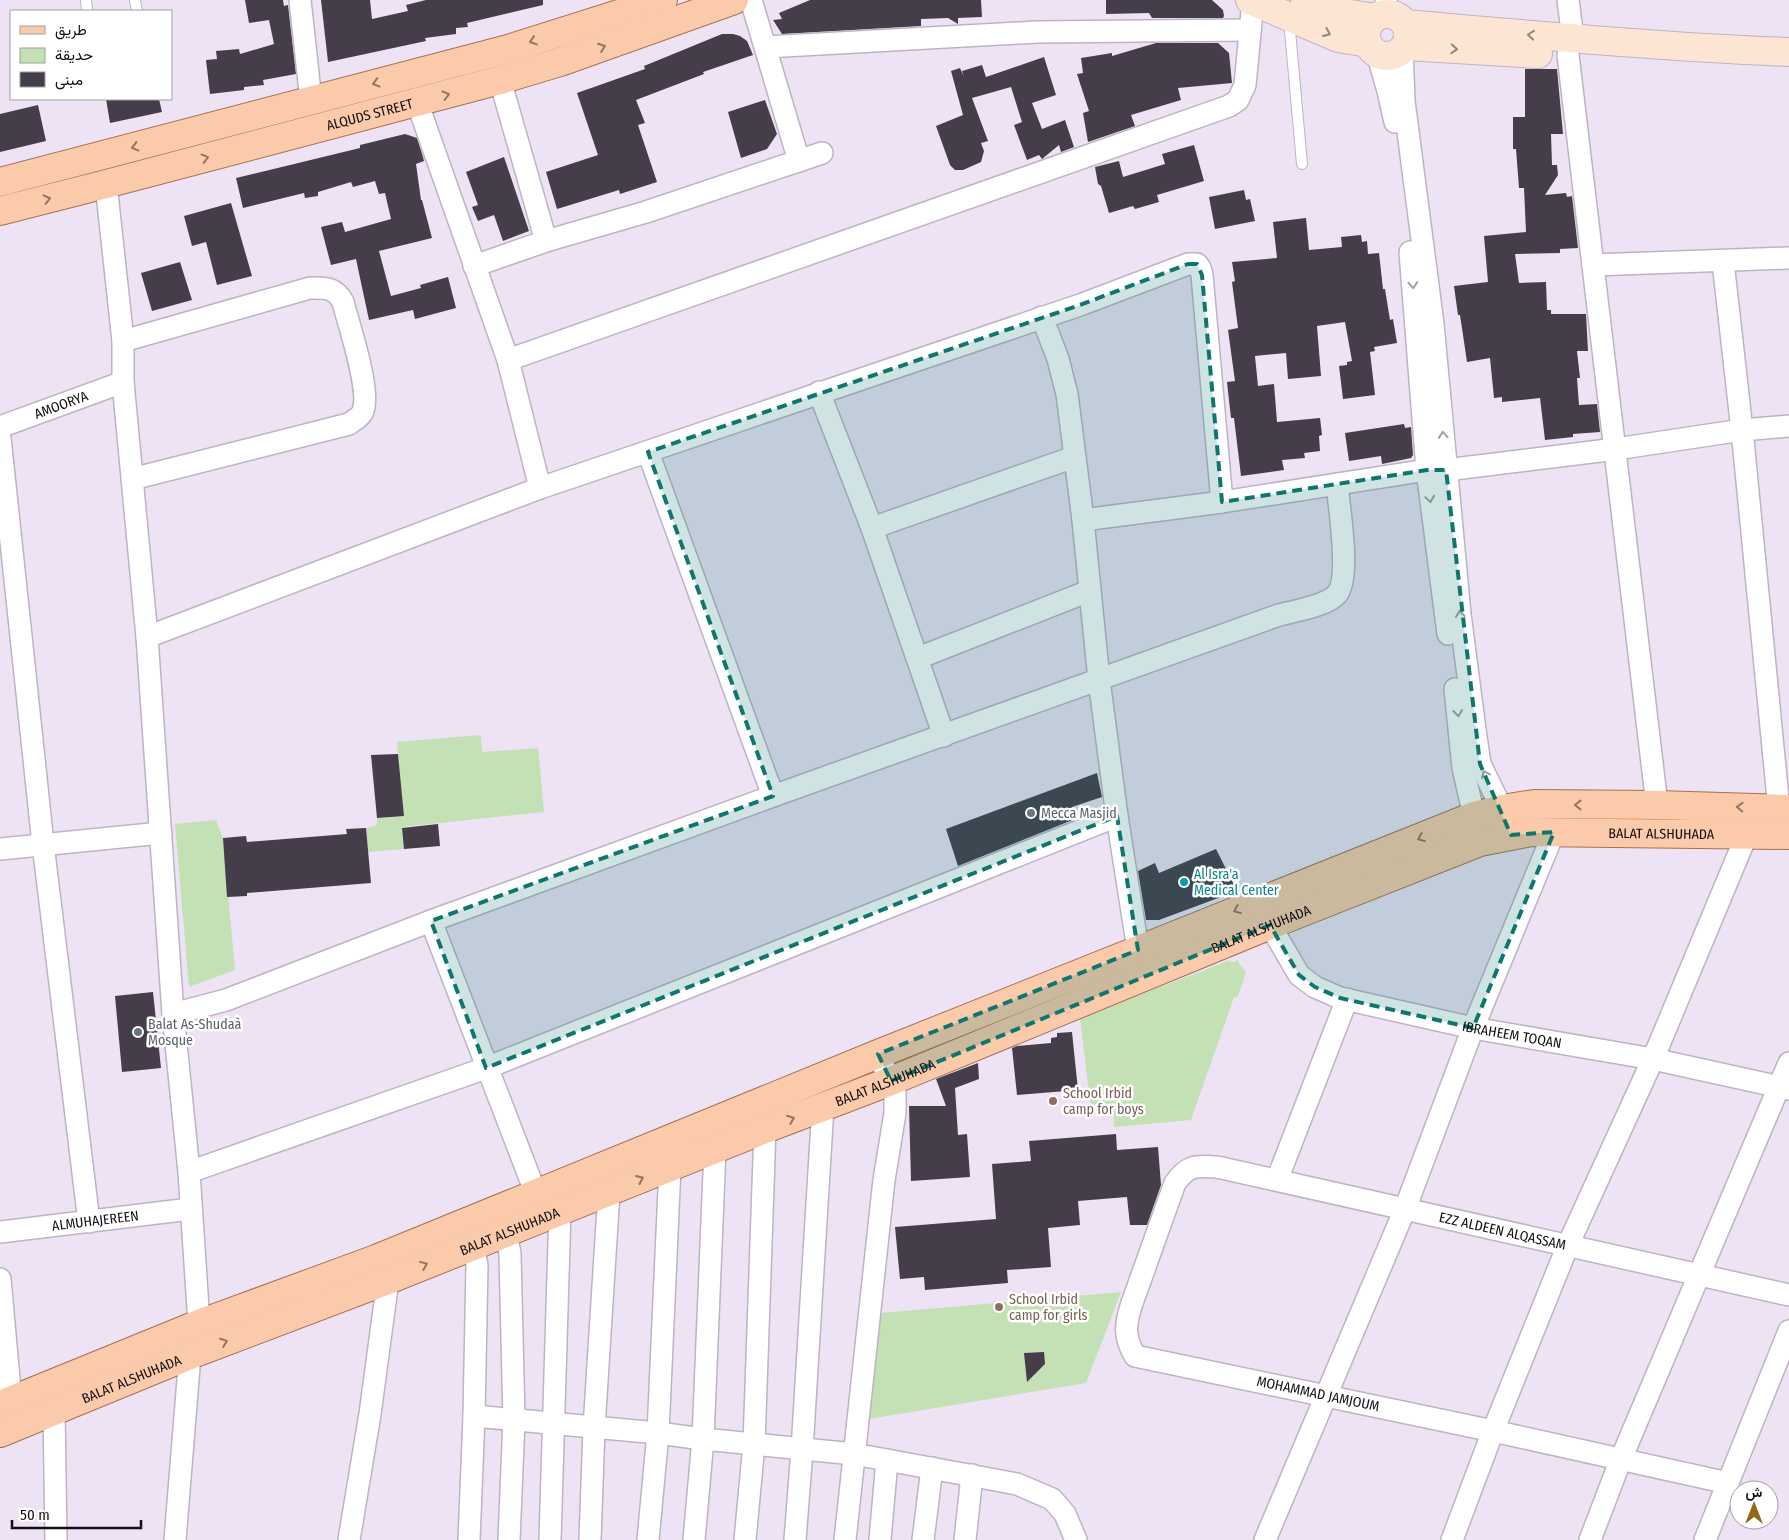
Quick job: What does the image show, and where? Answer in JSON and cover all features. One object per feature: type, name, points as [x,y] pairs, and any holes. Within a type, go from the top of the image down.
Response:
[{"type":"main road","name":"ALQUDS STREET","points":[[0,182],[508,49],[663,0]]},
{"type":"main road","name":"ALQUDS STREET","points":[[0,211],[500,80],[560,62],[734,0]]},
{"type":"main road","points":[[5,1403],[199,1324],[382,1270],[536,1194],[1138,950],[1477,829],[1502,809],[1534,804],[1784,809]]},
{"type":"main road","name":"BALAT ALSHUHADA","points":[[0,1433],[190,1355],[382,1270],[473,1246],[765,1128],[890,1081],[1270,925],[1477,829],[1511,835],[1531,832],[1554,832],[1789,835]]},
{"type":"street","points":[[300,0],[311,101]]},
{"type":"street","points":[[751,0],[799,161]]},
{"type":"street","points":[[1568,0],[1570,47],[1593,265],[1657,805]]},
{"type":"street","points":[[508,360],[1223,109],[1238,100],[1245,85],[1252,1],[1297,8],[1338,38],[1388,31],[1789,69]]},
{"type":"street","points":[[766,47],[1037,32],[1249,30]]},
{"type":"street","points":[[1388,31],[1404,101],[1433,324],[1436,470],[1454,678],[1464,768],[1477,829]]},
{"type":"street","points":[[1570,47],[1789,52]]},
{"type":"street","points":[[500,80],[546,241]]},
{"type":"street","points":[[417,102],[508,360],[540,488]]},
{"type":"street","points":[[474,266],[546,241],[646,212],[822,153]]},
{"type":"street","points":[[106,184],[123,341],[123,382],[147,637],[173,1014],[189,1172],[199,1324]]},
{"type":"street","points":[[1593,265],[1723,262],[1789,258]]},
{"type":"street","points":[[1723,262],[1784,809]]},
{"type":"street","points":[[147,637],[540,488],[819,392],[1087,303],[1183,265],[1197,264],[1202,275],[1222,502]]},
{"type":"street","points":[[123,341],[310,288],[324,288],[338,293],[343,302],[364,382],[366,398],[363,413],[349,424],[132,479]]},
{"type":"street","points":[[1042,317],[1058,359],[1067,394],[1099,680],[1117,816],[1138,950]]},
{"type":"street","name":"AMOORYA","points":[[0,426],[123,382]]},
{"type":"street","points":[[819,392],[872,528],[944,736]]},
{"type":"street","points":[[1082,520],[1222,502],[1436,470],[1616,449],[1742,430],[1789,426]]},
{"type":"street","points":[[0,438],[43,844],[89,1222]]},
{"type":"street","points":[[648,452],[772,796]]},
{"type":"street","points":[[872,528],[1074,456]]},
{"type":"street","points":[[1436,470],[1460,614],[1480,764],[1502,809],[1511,835]]},
{"type":"street","points":[[173,1014],[226,1000],[431,921],[772,796],[1279,615],[1322,604],[1336,595],[1342,582],[1344,564],[1337,484]]},
{"type":"street","points":[[918,658],[1089,591]]},
{"type":"street","points":[[189,1172],[486,1068],[1117,816]]},
{"type":"street","points":[[1265,1540],[1405,1209],[1473,1028],[1554,832]]},
{"type":"street","points":[[0,849],[162,833]]},
{"type":"street","points":[[1452,1540],[1493,1431],[1568,1245],[1653,1060],[1747,834]]},
{"type":"street","points":[[431,921],[536,1194]]},
{"type":"street","name":"IBRAHEEM TOQAN","points":[[1270,925],[1299,975],[1315,988],[1347,999],[1473,1028],[1653,1060],[1784,1088]]},
{"type":"street","points":[[1277,1180],[1347,999]]},
{"type":"street","points":[[845,1540],[884,1180],[895,1113],[895,1092],[878,1054]]},
{"type":"street","points":[[1590,1540],[1620,1459],[1698,1274],[1784,1088],[1789,1063]]},
{"type":"street","points":[[794,1540],[802,1450],[823,1106]]},
{"type":"street","points":[[745,1540],[754,1444],[765,1128]]},
{"type":"street","points":[[694,1540],[703,1439],[715,1149]]},
{"type":"street","name":"MOHAMMAD JAMJOUM","points":[[1217,1167],[1197,1166],[1190,1168],[1184,1171],[1175,1183],[1126,1324],[1130,1347],[1136,1356],[1493,1431],[1728,1483]]},
{"type":"street","points":[[648,1540],[658,1433],[670,1167]]},
{"type":"street","name":"EZZ ALDEEN ALQASSAM","points":[[1217,1167],[1789,1295]]},
{"type":"street","points":[[590,1540],[594,1428],[609,1192]]},
{"type":"street","name":"ALMUHAJEREEN","points":[[0,1232],[190,1209]]},
{"type":"street","points":[[550,1540],[560,1210]]},
{"type":"street","points":[[506,1232],[510,1254],[514,1420],[510,1540]]},
{"type":"street","points":[[468,1540],[474,1416],[477,1265],[473,1246]]},
{"type":"street","points":[[349,1540],[370,1414],[382,1270]]},
{"type":"street","points":[[0,1279],[5,1403]]},
{"type":"street","points":[[1705,1540],[1789,1331]]},
{"type":"street","points":[[175,1540],[190,1355]]},
{"type":"street","points":[[54,1410],[56,1540]]},
{"type":"street","points":[[474,1416],[854,1454],[1017,1484],[1052,1499],[1065,1514],[1076,1540]]},
{"type":"street","points":[[880,1540],[887,1460]]},
{"type":"street","points":[[923,1540],[932,1468]]},
{"type":"street","points":[[965,1540],[972,1475]]},
{"type":"lane","points":[[1297,8],[1302,164]]},
{"type":"highlighted area","points":[[1188,264],[1197,264],[1202,275],[1222,502],[1427,470],[1446,470],[1480,764],[1511,835],[1554,832],[1473,1028],[1340,998],[1315,987],[1299,975],[1270,925],[891,1081],[878,1054],[1138,950],[1117,816],[486,1068],[431,921],[773,796],[648,452],[1080,305]]},
{"type":"green space","points":[[481,735],[482,752],[538,748],[544,812],[402,827],[404,849],[368,852],[366,828],[377,825],[377,818],[403,816],[397,742]]},
{"type":"green space","points":[[216,820],[223,838],[235,970],[189,987],[175,824]]},
{"type":"green space","points":[[1237,960],[1246,973],[1237,998],[1234,997],[1191,1120],[1114,1127],[1113,1107],[1091,1109],[1080,1018],[1228,961],[1234,962]]},
{"type":"green space","points":[[1121,1292],[1086,1383],[863,1420],[881,1313]]},
{"type":"building","points":[[245,0],[283,0],[284,6],[288,5],[296,74],[263,80],[264,85],[244,87],[244,90],[210,94],[206,60],[217,59],[216,51],[239,49],[240,54],[274,44],[269,20],[249,23]]},
{"type":"building","points":[[321,0],[370,0],[372,19],[408,11],[406,5],[426,0],[543,0],[543,5],[467,23],[468,27],[456,28],[456,34],[425,38],[426,41],[328,62]]},
{"type":"building","points":[[810,0],[981,0],[982,17],[958,18],[958,24],[948,18],[921,19],[921,26],[782,34],[773,20],[782,19],[779,13]]},
{"type":"building","points":[[1106,0],[1212,0],[1223,10],[1224,16],[1223,18],[1152,18],[1149,13],[1106,14]]},
{"type":"building","points":[[722,34],[740,36],[747,41],[753,55],[703,72],[704,74],[636,100],[645,123],[638,125],[657,182],[620,194],[619,190],[557,209],[546,172],[598,155],[577,93],[645,69],[644,66]]},
{"type":"building","points":[[1156,43],[1218,43],[1229,53],[1232,83],[1178,88],[1181,100],[1131,115],[1135,126],[1088,142],[1083,113],[1089,111],[1077,74],[1083,73],[1081,58],[1112,53],[1112,56]]},
{"type":"building","points":[[1044,57],[1056,95],[1032,103],[1042,129],[1065,120],[1074,147],[1061,152],[1059,145],[1042,159],[1039,155],[1027,160],[1014,125],[1022,122],[1011,87],[972,98],[988,141],[981,143],[984,151],[981,162],[963,170],[955,170],[950,165],[936,126],[963,115],[951,71],[960,68],[964,77],[962,71],[982,65],[986,77]]},
{"type":"building","points":[[1525,69],[1557,69],[1563,134],[1551,134],[1552,165],[1557,165],[1558,175],[1545,195],[1566,193],[1567,197],[1572,196],[1578,248],[1560,249],[1560,253],[1515,254],[1519,283],[1546,282],[1547,310],[1551,310],[1551,314],[1586,314],[1588,351],[1577,351],[1580,378],[1577,378],[1579,405],[1597,404],[1600,432],[1573,434],[1573,437],[1545,440],[1540,398],[1502,402],[1502,397],[1494,398],[1490,358],[1467,362],[1454,286],[1488,282],[1484,236],[1526,232],[1524,188],[1519,188],[1516,149],[1513,149],[1513,117],[1525,117]]},
{"type":"building","points":[[106,100],[159,100],[162,112],[110,123]]},
{"type":"building","points":[[765,100],[777,134],[767,149],[741,158],[728,112]]},
{"type":"building","points":[[38,105],[46,141],[0,152],[0,114]]},
{"type":"building","points":[[405,134],[417,138],[423,157],[424,161],[416,164],[421,200],[432,238],[379,251],[391,296],[421,288],[420,285],[448,277],[456,308],[415,319],[413,310],[369,320],[356,259],[331,265],[321,227],[342,222],[345,232],[391,219],[385,193],[379,194],[375,181],[353,187],[351,182],[318,192],[318,196],[305,198],[304,193],[243,208],[236,178],[360,148],[360,145]]},
{"type":"building","points":[[1194,145],[1204,181],[1157,195],[1159,202],[1135,209],[1133,206],[1109,213],[1101,186],[1098,184],[1095,167],[1119,161],[1123,177],[1165,164],[1162,154]]},
{"type":"building","points":[[504,157],[529,231],[503,241],[494,215],[478,221],[472,207],[478,205],[466,172]]},
{"type":"building","points":[[1244,190],[1246,200],[1250,199],[1255,221],[1215,229],[1209,197]]},
{"type":"building","points":[[231,203],[252,276],[217,285],[206,242],[192,246],[184,216]]},
{"type":"building","points":[[1306,218],[1309,250],[1342,247],[1341,237],[1361,235],[1362,242],[1367,241],[1368,254],[1379,253],[1383,289],[1385,289],[1390,320],[1393,319],[1397,343],[1374,347],[1375,351],[1370,352],[1375,395],[1343,399],[1339,366],[1347,365],[1347,362],[1352,361],[1345,322],[1317,326],[1321,376],[1288,379],[1286,353],[1255,356],[1258,386],[1274,384],[1277,422],[1320,418],[1322,435],[1319,436],[1320,451],[1304,453],[1305,458],[1282,460],[1284,470],[1241,476],[1234,418],[1231,418],[1227,382],[1235,381],[1228,330],[1238,328],[1232,282],[1235,281],[1232,262],[1277,258],[1273,222]]},
{"type":"building","points":[[180,262],[192,300],[152,311],[141,273]]},
{"type":"building","points":[[1404,424],[1405,428],[1411,427],[1413,455],[1411,458],[1382,464],[1381,456],[1349,461],[1345,433]]},
{"type":"building","points":[[398,754],[404,816],[377,818],[371,755]]},
{"type":"building","name":"Mecca Masjid","points":[[1097,773],[1102,797],[1072,807],[1075,819],[958,866],[946,829]]},
{"type":"building","points":[[438,824],[440,846],[404,849],[402,828]]},
{"type":"building","points":[[366,828],[371,883],[247,893],[247,896],[227,897],[223,838],[246,836],[247,842],[347,834],[346,829]]},
{"type":"building","name":"Al Isra'a Medical Center","points":[[1216,849],[1237,891],[1159,920],[1146,920],[1138,871],[1155,863],[1159,873]]},
{"type":"building","name":"Balat As-Shudaà Mosque","points":[[153,992],[161,1068],[122,1072],[115,996]]},
{"type":"building","points":[[1072,1032],[1078,1090],[1017,1095],[1012,1048],[1051,1043],[1051,1038],[1057,1037],[1057,1033]]},
{"type":"building","points":[[978,1063],[979,1079],[955,1088],[958,1135],[967,1134],[970,1177],[911,1181],[909,1106],[946,1106],[936,1079]]},
{"type":"building","points":[[1116,1134],[1117,1150],[1158,1147],[1161,1185],[1147,1225],[1130,1225],[1127,1197],[1078,1201],[1080,1225],[1048,1228],[1051,1267],[1007,1270],[1008,1283],[925,1290],[924,1277],[900,1279],[895,1227],[996,1219],[992,1164],[1031,1161],[1029,1141]]},
{"type":"building","points":[[1044,1352],[1045,1364],[1027,1382],[1024,1353]]},
{"type":"place","name":"Mecca Masjid","points":[[1031,813]]},
{"type":"place","name":"Al Isra'a Medical Center","points":[[1184,882]]},
{"type":"place","name":"Balat As-Shudaà Mosque","points":[[138,1032]]},
{"type":"place","name":"School Irbid camp for boys","points":[[1053,1101]]},
{"type":"place","name":"School Irbid camp for girls","points":[[999,1307]]}]
